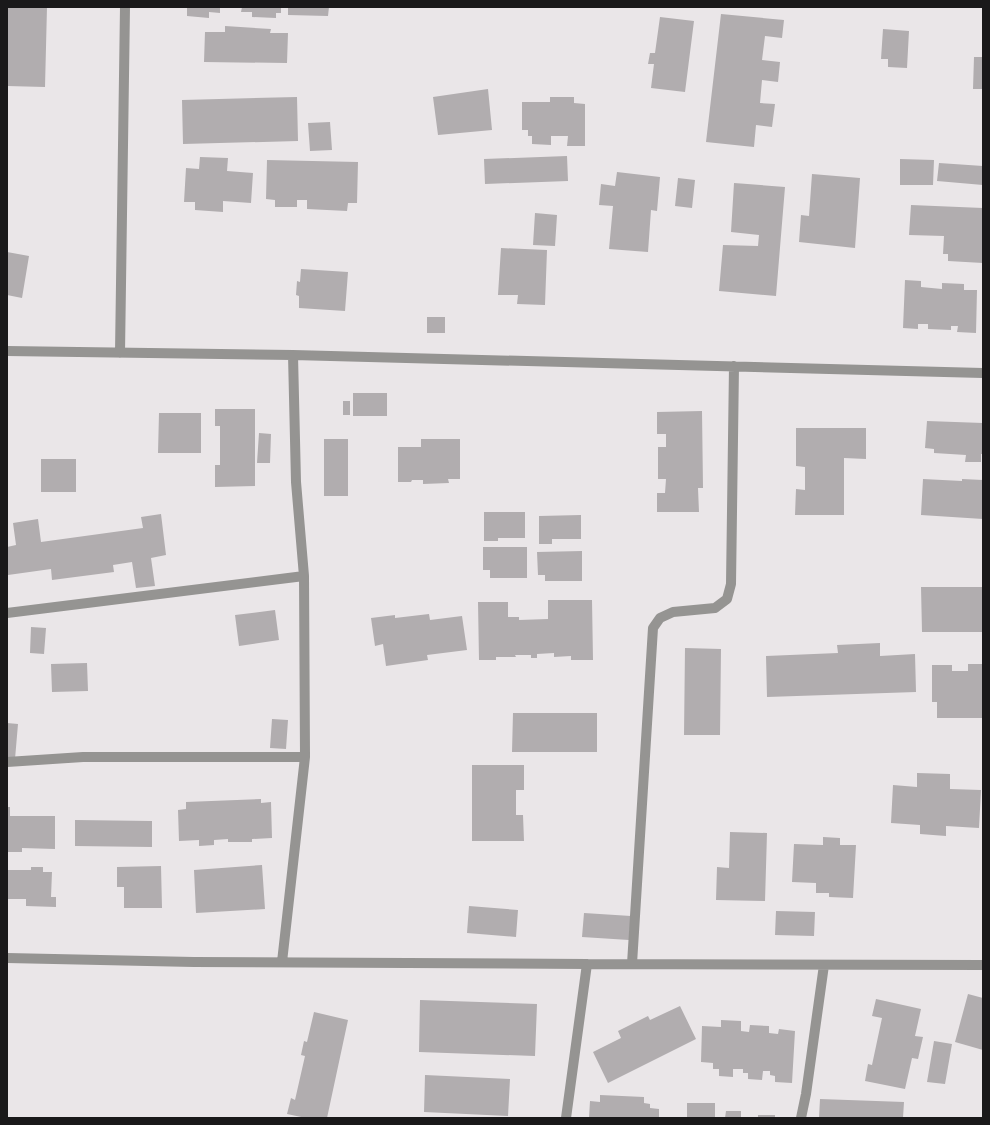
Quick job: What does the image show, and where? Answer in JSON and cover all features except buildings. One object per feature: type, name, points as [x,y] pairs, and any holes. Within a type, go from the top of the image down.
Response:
[{"type":"street","points":[[120,352],[125,7]]},
{"type":"street","points":[[7,351],[293,355],[983,373]]},
{"type":"street","points":[[282,962],[305,757],[304,576],[296,482],[293,355]]},
{"type":"street","points":[[632,964],[653,628],[660,618],[673,612],[715,608],[727,599],[731,584],[734,366]]},
{"type":"street","points":[[7,613],[304,576]]},
{"type":"street","points":[[7,762],[83,757],[305,757]]},
{"type":"street","points":[[7,958],[282,962],[983,965]]},
{"type":"street","points":[[566,1118],[587,964]]},
{"type":"street","points":[[801,1118],[806,1094],[824,964]]}]
